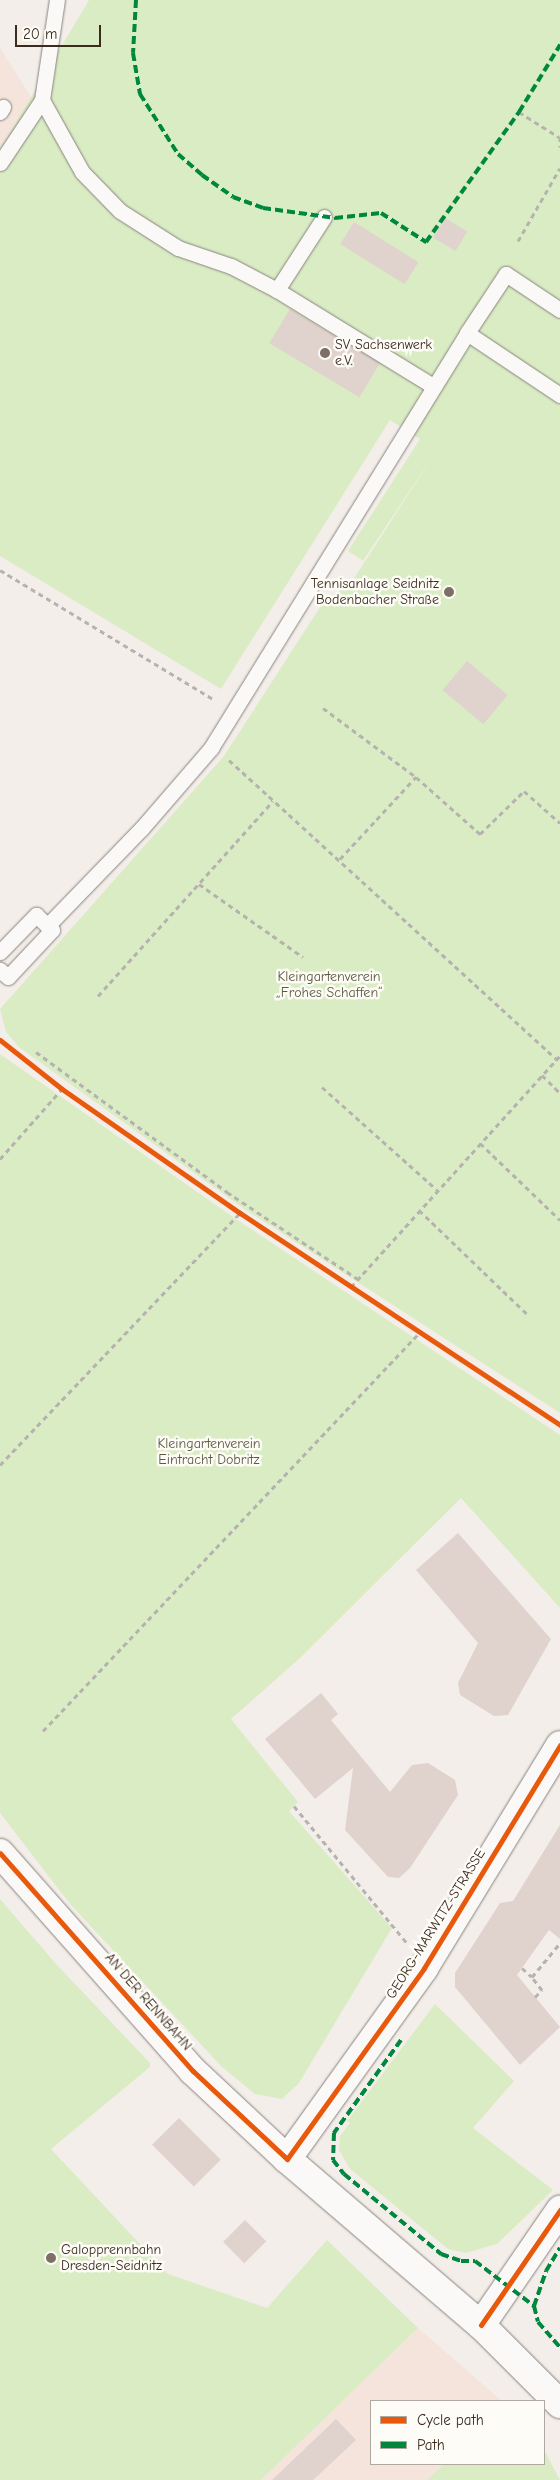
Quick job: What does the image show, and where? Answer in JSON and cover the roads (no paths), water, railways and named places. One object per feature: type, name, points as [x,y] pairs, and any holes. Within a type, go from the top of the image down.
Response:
[{"type":"main road","name":"GEORG-MARWITZ-STRASSE","points":[[287,2159],[424,1968],[560,1745]]},
{"type":"main road","name":"AN DER RENNBAHN","points":[[0,1853],[193,2070],[287,2159],[481,2325],[560,2404]]},
{"type":"main road","points":[[481,2325],[560,2210]]},
{"type":"lane","points":[[0,162],[42,100],[57,0]]},
{"type":"lane","points":[[42,100],[82,172],[120,211],[178,248],[231,266],[277,290],[433,386]]},
{"type":"lane","points":[[277,290],[324,217]]},
{"type":"lane","points":[[47,926],[142,828],[211,748],[433,386],[506,274],[560,310]]},
{"type":"lane","points":[[467,333],[560,395]]},
{"type":"lane","points":[[0,952],[36,915],[52,930],[8,977],[0,970]]},
{"type":"place","name":"SV Sachsenwerk e.V.","points":[[325,353]]},
{"type":"place","name":"Tennisanlage Seidnitz Bodenbacher Straße","points":[[449,592]]},
{"type":"place","name":"Galopprennbahn Dresden-Seidnitz","points":[[51,2258]]},
{"type":"park label","name":"Kleingartenverein „Frohes Schaffen“","points":[[329,986]]},
{"type":"park label","name":"Kleingartenverein Eintracht Dobritz","points":[[209,1452]]}]
